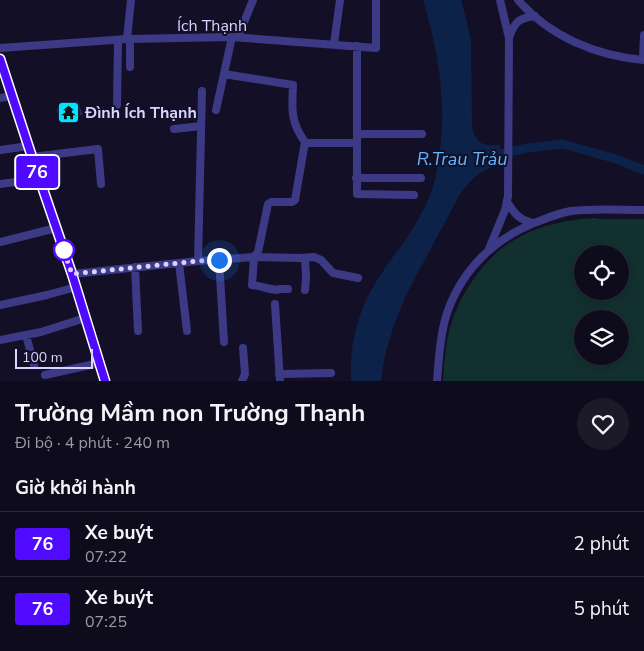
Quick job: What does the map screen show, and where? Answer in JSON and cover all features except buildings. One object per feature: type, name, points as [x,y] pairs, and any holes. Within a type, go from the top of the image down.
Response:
[{"type":"street","points":[[130,67],[131,0]]},
{"type":"street","points":[[216,110],[235,37],[253,0]]},
{"type":"street","points":[[334,44],[340,0]]},
{"type":"street","name":"Ích Thạnh","points":[[0,48],[129,39],[235,37],[376,48],[376,0]]},
{"type":"street","points":[[488,251],[507,202],[509,165],[508,38],[500,0]]},
{"type":"street","points":[[518,0],[547,26],[567,39],[615,56],[643,60],[644,35]]},
{"type":"street","points":[[508,38],[514,25],[521,19],[535,16]]},
{"type":"street","points":[[117,105],[118,40]]},
{"type":"street","points":[[357,46],[356,191],[358,194],[414,195]]},
{"type":"street","points":[[0,59],[72,274],[105,381]]},
{"type":"street","points":[[224,74],[293,85],[292,116],[298,132],[305,143],[295,200],[268,204],[258,252],[254,257],[252,285],[277,290],[288,289]]},
{"type":"street","points":[[198,261],[202,91]]},
{"type":"street","points":[[0,98],[12,96]]},
{"type":"street","points":[[174,129],[201,126]]},
{"type":"street","points":[[356,134],[422,134]]},
{"type":"street","points":[[305,143],[356,143]]},
{"type":"street","points":[[0,150],[28,146]]},
{"type":"street","points":[[32,157],[98,149],[101,184]]},
{"type":"street","points":[[356,178],[421,178]]},
{"type":"street","points":[[0,184],[40,179]]},
{"type":"street","points":[[507,202],[518,218],[533,223]]},
{"type":"street","points":[[437,381],[440,344],[452,300],[470,271],[504,237],[557,214],[585,210],[644,210]]},
{"type":"street","points":[[0,242],[56,228]]},
{"type":"street","points":[[72,274],[254,257],[314,257],[320,258],[333,273],[358,278]]},
{"type":"street","points":[[305,258],[305,290]]},
{"type":"street","points":[[219,260],[224,342]]},
{"type":"street","points":[[179,264],[187,331]]},
{"type":"street","points":[[135,267],[138,331]]},
{"type":"street","points":[[0,305],[76,287]]},
{"type":"street","points":[[275,304],[280,378],[331,373]]},
{"type":"street","points":[[0,340],[26,335],[85,318]]},
{"type":"street","points":[[26,335],[34,365]]},
{"type":"street","points":[[242,381],[245,374],[243,348]]},
{"type":"street","points":[[45,375],[98,363]]},
{"type":"green space","points":[[593,218],[644,219],[644,381],[443,381],[448,336],[452,321],[471,282],[489,260],[511,242],[531,231],[566,221]]},
{"type":"water","name":"R.Trau Trảu","points":[[423,0],[461,0],[471,42],[472,128],[482,143],[500,145],[500,164],[476,176],[459,196],[406,295],[385,355],[381,381],[351,381],[354,338],[361,312],[373,286],[417,222],[428,201],[436,175],[441,147],[442,105],[438,62]]},
{"type":"waterway","points":[[490,156],[528,148],[563,144],[616,159],[644,170]]},
{"type":"bus line","name":"76","points":[[0,59],[72,274],[105,381]]},
{"type":"place","name":"Đình Ích Thạnh","points":[[69,112]]},
{"type":"route","points":[[64,250],[61,243],[72,274],[219,260]]}]
